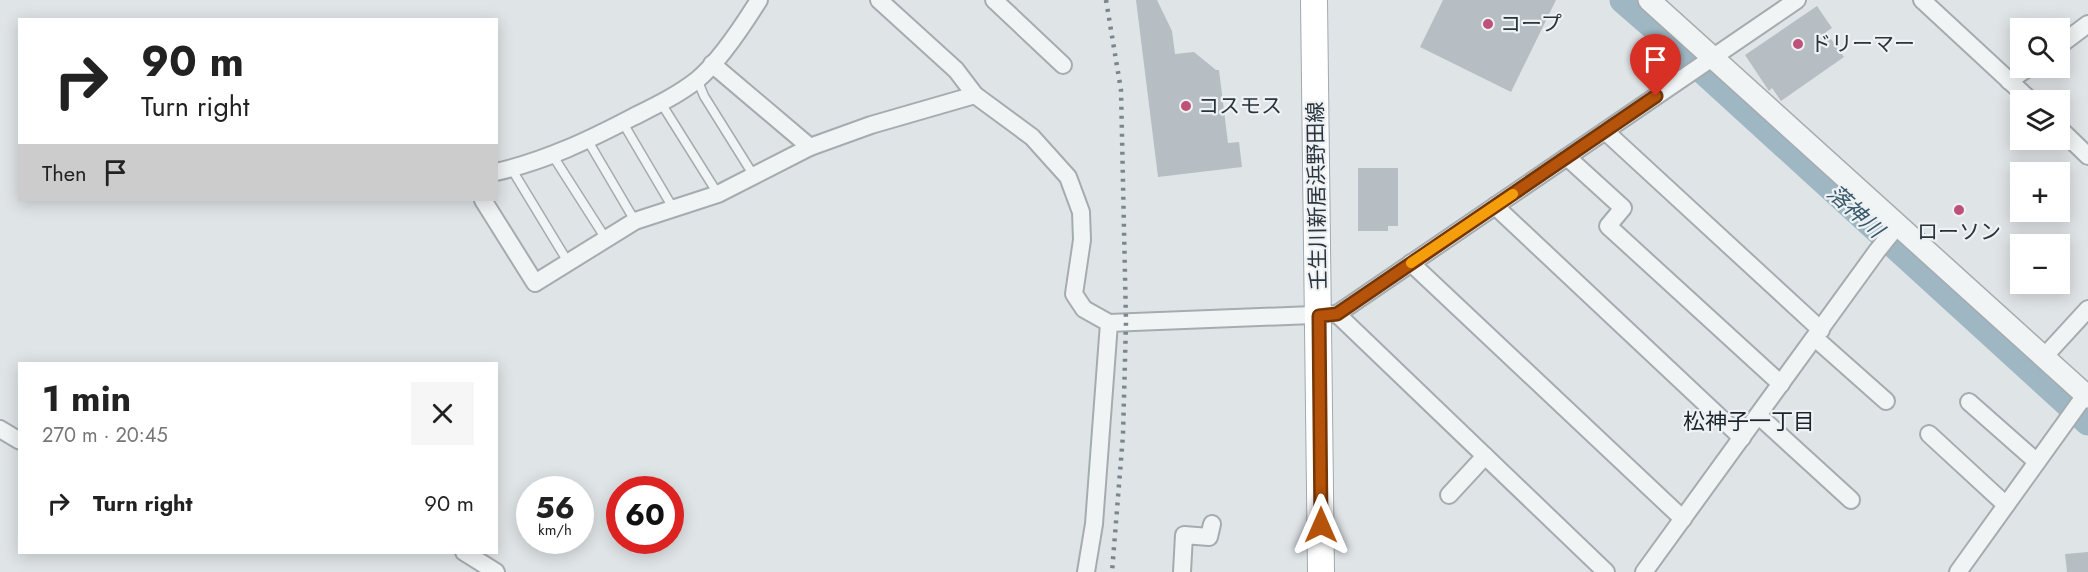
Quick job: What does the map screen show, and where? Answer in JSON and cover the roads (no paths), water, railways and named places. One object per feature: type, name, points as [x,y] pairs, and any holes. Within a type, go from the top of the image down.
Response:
[{"type":"main road","name":"壬生川新居浜野田線","points":[[1314,0],[1328,315],[1321,572]]},
{"type":"street","points":[[504,170],[553,156],[588,141],[661,103],[697,79],[747,19],[759,0]]},
{"type":"street","points":[[879,0],[956,70],[975,95],[1032,137],[1068,177],[1081,212],[1082,240],[1074,294],[1084,309],[1109,323],[1328,315],[1411,264],[1797,0]]},
{"type":"street","points":[[994,0],[1063,65]]},
{"type":"street","points":[[1649,0],[1710,60],[2085,396],[1958,572]]},
{"type":"street","points":[[1922,0],[2019,90]]},
{"type":"street","points":[[2070,38],[2088,24]]},
{"type":"street","points":[[711,64],[810,147]]},
{"type":"street","points":[[2009,81],[2013,78]]},
{"type":"street","points":[[484,201],[535,283],[634,220],[718,194],[810,147],[871,125],[975,95]]},
{"type":"street","points":[[1605,131],[1886,401]]},
{"type":"street","points":[[2070,139],[2088,156]]},
{"type":"street","points":[[1567,157],[1623,208],[1608,226],[1781,384]]},
{"type":"street","points":[[1495,206],[1742,438]]},
{"type":"street","points":[[1644,572],[1896,227]]},
{"type":"street","points":[[1411,264],[1683,519]]},
{"type":"street","points":[[2043,358],[2088,309]]},
{"type":"street","points":[[1328,315],[1485,456],[1606,572]]},
{"type":"street","points":[[1086,572],[1095,524],[1109,323]]},
{"type":"street","points":[[1969,402],[2037,462]]},
{"type":"street","points":[[1758,416],[1851,500]]},
{"type":"street","points":[[0,429],[18,440]]},
{"type":"street","points":[[1929,434],[2006,505]]},
{"type":"street","points":[[1449,495],[1485,456]]},
{"type":"street","points":[[1182,572],[1184,535],[1209,537],[1212,524]]},
{"type":"street","points":[[467,554],[496,572]]},
{"type":"lane","points":[[697,79],[704,96],[754,176]]},
{"type":"lane","points":[[661,103],[718,194]]},
{"type":"lane","points":[[622,123],[673,208]]},
{"type":"lane","points":[[588,141],[634,220]]},
{"type":"lane","points":[[553,156],[606,239]]},
{"type":"lane","points":[[504,170],[568,262]]},
{"type":"waterway","name":"落神川","points":[[1623,0],[2088,422]]},
{"type":"railway","points":[[1106,0],[1121,90],[1126,322],[1123,435],[1112,572]]},
{"type":"place","name":"コープ","points":[[1488,24]]},
{"type":"place","name":"ドリーマー","points":[[1798,44]]},
{"type":"place","name":"コスモス","points":[[1186,106]]},
{"type":"place","name":"ローソン","points":[[1959,210]]},
{"type":"district","name":"松神子一丁目","points":[[1749,421]]}]
